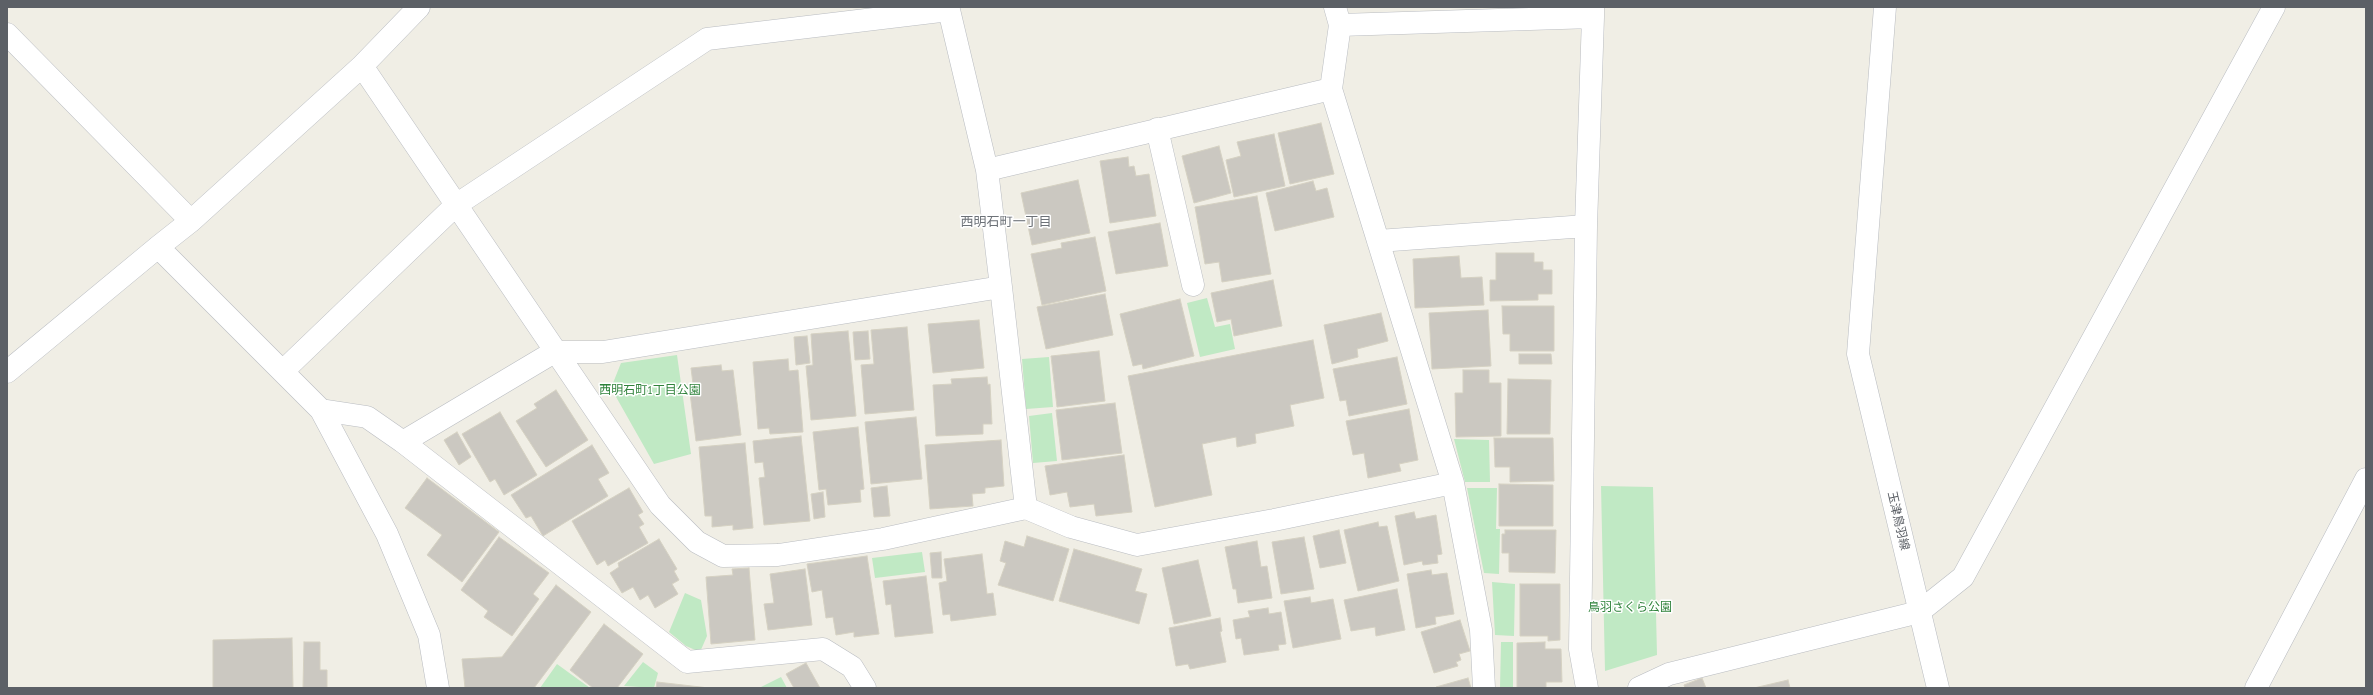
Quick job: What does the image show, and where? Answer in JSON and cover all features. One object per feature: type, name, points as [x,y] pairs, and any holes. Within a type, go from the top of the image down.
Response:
[{"type":"street","points":[[7,372],[191,221],[362,66],[419,7]]},
{"type":"street","name":"玉津鳥羽線","points":[[1885,7],[1858,354],[1938,688]]},
{"type":"street","points":[[1639,688],[1669,674],[1919,612],[1963,577],[2274,7]]},
{"type":"street","points":[[283,371],[456,205],[707,39],[949,10],[987,170],[1026,508]]},
{"type":"street","points":[[1484,688],[1481,630],[1453,483],[1331,89],[1338,16],[1593,12],[1586,226],[1580,649],[1587,688]]},
{"type":"street","points":[[7,34],[191,221]]},
{"type":"street","points":[[362,66],[554,352],[660,505],[697,542],[723,556],[778,555],[883,539],[1026,508],[1071,528],[1137,545],[1274,520],[1453,483]]},
{"type":"street","points":[[987,170],[1331,89]]},
{"type":"street","points":[[1156,129],[1193,285]]},
{"type":"street","points":[[1378,241],[1586,226]]},
{"type":"street","points":[[158,247],[321,410],[387,534],[430,635],[438,688]]},
{"type":"street","points":[[403,442],[554,352],[603,352],[1001,287]]},
{"type":"street","points":[[321,410],[367,417],[403,442],[687,662],[823,649],[852,667],[865,688]]},
{"type":"street","points":[[2256,688],[2366,479]]},
{"type":"green space","points":[[1207,298],[1215,327],[1230,324],[1235,349],[1200,357],[1187,303]]},
{"type":"green space","name":"西明石町1丁目公園","points":[[677,355],[691,454],[654,464],[611,388],[621,363]]},
{"type":"green space","points":[[1049,357],[1053,407],[1026,409],[1022,359]]},
{"type":"green space","points":[[1052,413],[1057,461],[1033,463],[1029,416]]},
{"type":"green space","points":[[1454,439],[1489,440],[1490,482],[1465,482]]},
{"type":"green space","name":"鳥羽さくら公園","points":[[1601,486],[1653,487],[1657,655],[1605,671]]},
{"type":"green space","points":[[1467,488],[1497,488],[1496,529],[1500,529],[1499,574],[1484,573]]},
{"type":"green space","points":[[922,552],[925,572],[875,578],[872,558]]},
{"type":"green space","points":[[1492,582],[1515,584],[1514,636],[1495,635]]},
{"type":"green space","points":[[685,593],[701,600],[707,636],[700,652],[686,646],[669,632]]},
{"type":"green space","points":[[1501,642],[1513,642],[1513,688],[1500,688]]},
{"type":"green space","points":[[643,662],[658,673],[654,688],[624,686]]},
{"type":"green space","points":[[557,664],[590,688],[540,688]]},
{"type":"green space","points":[[781,677],[787,688],[759,688]]},
{"type":"building","points":[[1321,123],[1334,174],[1290,184],[1278,133]]},
{"type":"building","points":[[1274,134],[1285,186],[1234,197],[1226,160],[1241,156],[1237,142]]},
{"type":"building","points":[[1219,146],[1231,193],[1194,203],[1182,156]]},
{"type":"building","points":[[1128,157],[1129,167],[1134,166],[1136,176],[1149,174],[1156,216],[1110,223],[1100,161]]},
{"type":"building","points":[[1078,180],[1090,233],[1032,245],[1021,193]]},
{"type":"building","points":[[1313,181],[1316,191],[1327,188],[1334,217],[1275,231],[1266,193]]},
{"type":"building","points":[[1257,196],[1271,274],[1222,282],[1219,262],[1205,264],[1195,207]]},
{"type":"building","points":[[1160,223],[1168,266],[1116,274],[1108,232]]},
{"type":"building","points":[[1095,237],[1106,291],[1042,305],[1031,254],[1062,248],[1061,243]]},
{"type":"building","points":[[1496,253],[1534,253],[1534,262],[1543,262],[1543,270],[1552,270],[1552,294],[1538,294],[1538,300],[1490,301],[1490,280],[1496,280]]},
{"type":"building","points":[[1459,256],[1461,278],[1482,277],[1484,305],[1415,308],[1413,259]]},
{"type":"building","points":[[1273,280],[1282,326],[1234,336],[1231,319],[1217,322],[1211,293]]},
{"type":"building","points":[[1105,294],[1113,335],[1046,349],[1037,307]]},
{"type":"building","points":[[1180,299],[1194,356],[1143,369],[1142,364],[1133,366],[1120,314]]},
{"type":"building","points":[[1502,306],[1554,306],[1554,351],[1510,351],[1510,334],[1503,334]]},
{"type":"building","points":[[1488,310],[1491,366],[1432,369],[1429,313]]},
{"type":"building","points":[[1381,313],[1388,341],[1357,349],[1358,357],[1332,364],[1324,325]]},
{"type":"building","points":[[979,320],[984,368],[933,373],[928,324]]},
{"type":"building","points":[[907,327],[914,410],[865,414],[861,365],[874,364],[871,330]]},
{"type":"building","points":[[848,331],[856,416],[811,420],[806,366],[813,365],[811,334]]},
{"type":"building","points":[[868,331],[870,359],[855,360],[853,332]]},
{"type":"building","points":[[807,336],[810,363],[796,365],[794,337]]},
{"type":"building","points":[[1313,340],[1324,398],[1290,405],[1294,426],[1255,434],[1256,443],[1237,447],[1236,437],[1202,444],[1212,495],[1155,507],[1128,376]]},
{"type":"building","points":[[1099,351],[1105,401],[1057,407],[1051,356]]},
{"type":"building","points":[[1519,354],[1551,354],[1552,364],[1519,364]]},
{"type":"building","points":[[1397,357],[1407,404],[1349,416],[1346,400],[1340,401],[1333,369]]},
{"type":"building","points":[[788,359],[789,371],[798,370],[803,432],[770,434],[769,428],[758,429],[753,362]]},
{"type":"building","points":[[721,365],[722,371],[733,370],[741,435],[696,441],[690,393],[694,392],[691,368]]},
{"type":"building","points":[[1463,370],[1489,370],[1489,383],[1501,383],[1501,436],[1456,437],[1455,393],[1463,393]]},
{"type":"building","points":[[987,377],[988,385],[990,384],[992,424],[983,424],[983,434],[936,436],[933,385],[952,384],[951,379]]},
{"type":"building","points":[[1508,379],[1551,380],[1550,434],[1507,434]]},
{"type":"building","points":[[556,390],[588,440],[546,467],[516,421],[537,408],[534,404]]},
{"type":"building","points":[[1115,403],[1122,453],[1062,460],[1056,410]]},
{"type":"building","points":[[1409,409],[1418,460],[1399,464],[1401,471],[1368,478],[1364,453],[1353,455],[1346,421]]},
{"type":"building","points":[[500,412],[537,475],[504,495],[495,479],[490,482],[462,434]]},
{"type":"building","points":[[916,417],[922,479],[871,484],[865,422]]},
{"type":"building","points":[[858,427],[864,489],[860,490],[861,502],[828,505],[826,489],[819,490],[813,432]]},
{"type":"building","points":[[457,432],[471,457],[459,465],[444,440]]},
{"type":"building","points":[[801,436],[810,521],[764,525],[759,478],[765,477],[763,462],[755,463],[753,441]]},
{"type":"building","points":[[1494,438],[1553,438],[1554,481],[1510,482],[1510,467],[1495,467]]},
{"type":"building","points":[[1001,440],[1004,486],[985,488],[985,493],[972,494],[973,506],[930,509],[925,445]]},
{"type":"building","points":[[745,443],[753,528],[733,530],[733,525],[712,527],[712,516],[705,516],[699,447]]},
{"type":"building","points":[[592,445],[609,473],[598,479],[608,496],[543,536],[531,516],[526,518],[511,495]]},
{"type":"building","points":[[1124,455],[1132,512],[1096,516],[1094,504],[1070,507],[1067,492],[1050,495],[1045,466]]},
{"type":"building","points":[[427,478],[499,532],[462,582],[427,555],[442,535],[405,508]]},
{"type":"building","points":[[1499,484],[1553,485],[1553,526],[1499,526]]},
{"type":"building","points":[[887,486],[890,516],[874,517],[871,488]]},
{"type":"building","points":[[629,488],[643,512],[638,515],[644,524],[639,527],[648,543],[608,566],[605,560],[597,565],[572,521]]},
{"type":"building","points":[[823,492],[825,517],[814,519],[811,494]]},
{"type":"building","points":[[1414,512],[1416,519],[1436,515],[1442,554],[1437,555],[1438,563],[1423,565],[1422,561],[1404,565],[1395,516]]},
{"type":"building","points":[[1378,522],[1379,527],[1387,526],[1399,581],[1358,591],[1344,530]]},
{"type":"building","points":[[1339,530],[1346,563],[1320,568],[1313,536]]},
{"type":"building","points":[[1505,530],[1556,530],[1555,573],[1509,572],[1509,553],[1502,553],[1502,534],[1505,534]]},
{"type":"building","points":[[1027,536],[1069,549],[1053,601],[998,585],[1006,563],[1000,561],[1005,541],[1024,547]]},
{"type":"building","points":[[499,537],[549,573],[533,594],[539,599],[512,636],[484,617],[488,611],[461,590]]},
{"type":"building","points":[[1304,537],[1314,589],[1281,594],[1272,542]]},
{"type":"building","points":[[659,539],[677,569],[674,571],[679,580],[672,584],[678,594],[655,608],[648,595],[640,600],[633,587],[622,593],[610,573],[619,567],[618,563]]},
{"type":"building","points":[[1257,541],[1261,567],[1267,566],[1272,598],[1238,603],[1236,589],[1233,589],[1225,547]]},
{"type":"building","points":[[1074,549],[1142,569],[1135,591],[1147,594],[1139,624],[1059,601]]},
{"type":"building","points":[[941,552],[942,578],[932,578],[930,553]]},
{"type":"building","points":[[982,554],[987,594],[993,593],[996,615],[951,621],[950,614],[943,615],[939,583],[947,581],[944,559]]},
{"type":"building","points":[[867,556],[879,634],[854,637],[854,632],[836,635],[833,617],[826,618],[822,590],[812,592],[807,564]]},
{"type":"building","points":[[1198,560],[1211,616],[1174,624],[1162,568]]},
{"type":"building","points":[[749,568],[755,640],[711,644],[706,577],[733,575],[732,569]]},
{"type":"building","points":[[805,569],[812,625],[768,630],[764,604],[774,603],[770,574]]},
{"type":"building","points":[[1431,570],[1432,575],[1447,573],[1454,614],[1435,617],[1436,624],[1416,628],[1407,574]]},
{"type":"building","points":[[926,576],[933,633],[895,637],[891,604],[886,605],[883,581]]},
{"type":"building","points":[[1520,584],[1560,584],[1560,640],[1548,641],[1548,636],[1520,636]]},
{"type":"building","points":[[556,585],[591,612],[534,688],[465,688],[462,659],[502,657]]},
{"type":"building","points":[[1397,589],[1405,630],[1376,636],[1375,627],[1351,631],[1344,600]]},
{"type":"building","points":[[1310,597],[1311,603],[1333,599],[1341,639],[1293,648],[1284,601]]},
{"type":"building","points":[[1268,608],[1269,614],[1281,612],[1286,644],[1278,645],[1279,650],[1244,655],[1241,638],[1236,639],[1233,620],[1250,617],[1248,611]]},
{"type":"building","points":[[1220,618],[1222,631],[1220,632],[1226,662],[1190,669],[1188,664],[1176,666],[1169,628]]},
{"type":"building","points":[[1460,620],[1470,651],[1459,654],[1461,660],[1456,662],[1458,666],[1434,673],[1421,632]]},
{"type":"building","points":[[604,624],[643,654],[617,688],[593,688],[570,670]]},
{"type":"building","points":[[292,638],[293,688],[213,688],[213,640]]},
{"type":"building","points":[[304,642],[320,642],[320,670],[327,670],[327,688],[303,688]]},
{"type":"building","points":[[1545,642],[1545,649],[1561,649],[1562,682],[1546,682],[1546,688],[1517,688],[1517,643]]},
{"type":"building","points":[[806,663],[820,688],[794,688],[786,674]]},
{"type":"building","points":[[1468,678],[1471,688],[1436,687]]},
{"type":"building","points":[[1702,678],[1706,688],[1685,688],[1684,685]]},
{"type":"building","points":[[1788,680],[1790,688],[1754,688]]},
{"type":"building","points":[[657,682],[709,688],[656,688]]},
{"type":"district","name":"西明石町一丁目","points":[[1006,222]]}]
